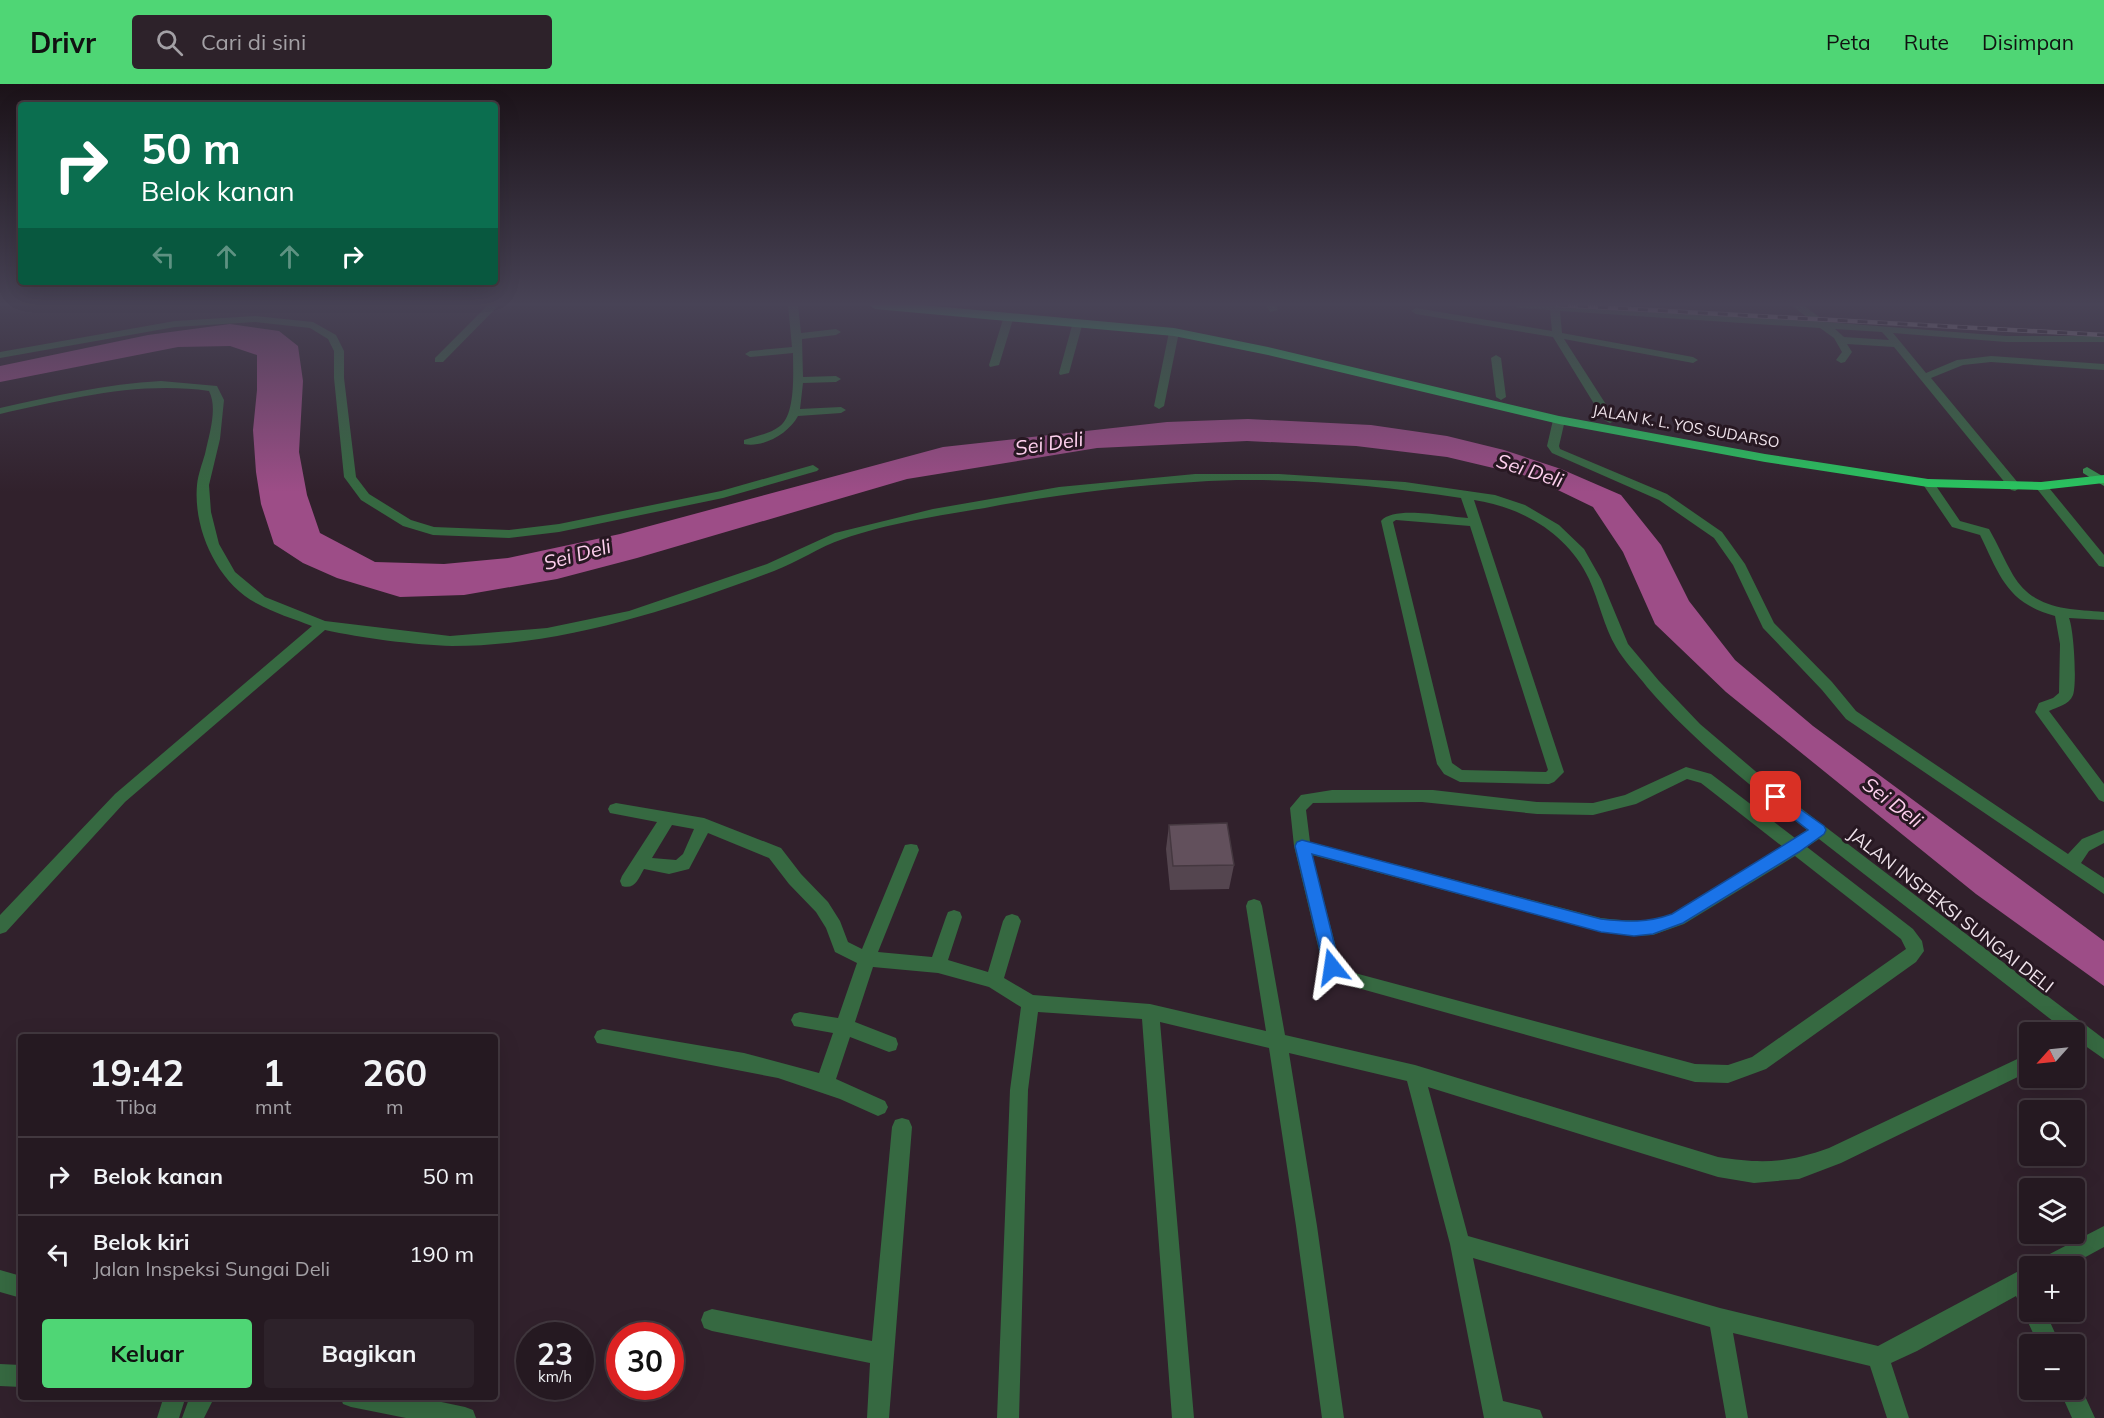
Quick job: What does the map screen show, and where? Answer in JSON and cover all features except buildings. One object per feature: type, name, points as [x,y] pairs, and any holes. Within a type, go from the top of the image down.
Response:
[{"type":"highway","name":"JALAN K. L. YOS SUDARSO","points":[[1337,367],[1559,420],[1743,449],[1928,483],[2010,482],[2087,471],[2103,477]]},
{"type":"highway","name":"JALAN K. L. YOS SUDARSO","points":[[1375,367],[1501,398],[1743,449],[2041,486],[2103,477]]},
{"type":"street","points":[[339,367],[350,477],[365,497],[407,523],[433,531],[509,534],[559,528],[712,496],[813,470]]},
{"type":"street","points":[[748,442],[782,429],[794,413],[798,367]]},
{"type":"street","points":[[1064,373],[1066,367]]},
{"type":"street","points":[[1160,406],[1167,367]]},
{"type":"street","points":[[1497,367],[1501,398]]},
{"type":"street","points":[[1578,367],[1610,420]]},
{"type":"street","points":[[1917,367],[2010,482]]},
{"type":"street","points":[[1925,377],[1948,367]]},
{"type":"street","points":[[798,380],[836,380]]},
{"type":"street","name":"JALAN INSPEKSI SUNGAI DELI","points":[[0,411],[76,395],[153,384],[192,384],[213,388],[219,400],[214,439],[203,485],[205,512],[213,544],[230,575],[260,600],[322,625],[346,630],[450,641],[547,633],[631,615],[772,567],[839,536],[933,513],[1059,491],[1120,483],[1195,478],[1279,478],[1406,486],[1495,500],[1521,508],[1547,522],[1580,552],[1595,579],[1622,646],[1654,685],[1695,728],[1818,830],[2062,1022]]},
{"type":"street","points":[[794,413],[841,410]]},
{"type":"street","points":[[1559,420],[1553,446],[1556,451],[1663,497],[1718,535],[1739,564],[1768,625],[1827,686],[1851,715],[2104,887]]},
{"type":"street","points":[[1928,483],[1956,524],[1985,532],[2003,569],[2024,600],[2042,609],[2061,614],[2104,615]]},
{"type":"street","points":[[2041,486],[2104,563]]},
{"type":"street","points":[[1466,494],[1476,523],[1556,772],[1549,778],[1460,776],[1449,770],[1445,764],[1387,521],[1392,517],[1400,516],[1476,523]]},
{"type":"street","points":[[2061,614],[2068,637],[2064,685],[2066,694],[2058,702],[2044,707],[2042,712],[2104,796]]},
{"type":"street","points":[[0,927],[120,798],[322,625]]},
{"type":"street","points":[[1686,773],[1706,778],[1794,848],[1907,934],[1913,941],[1915,951],[1760,1063],[1738,1073],[1712,1076],[1341,976],[1329,960],[1302,846],[1298,808],[1312,797],[1375,795],[1442,797],[1531,808],[1576,810],[1624,803],[1647,794],[1686,773]]},
{"type":"street","points":[[616,809],[704,824],[775,853],[795,879],[822,907],[834,926],[841,947],[867,959],[938,965],[994,981],[1029,1003],[1150,1012],[1415,1074],[1718,1167],[1754,1173],[1798,1169],[1834,1156],[2019,1066]]},
{"type":"street","points":[[628,880],[669,817]]},
{"type":"street","points":[[640,862],[672,869],[682,866],[687,861],[704,824]]},
{"type":"street","points":[[1302,846],[1601,925],[1634,929],[1653,928],[1678,919],[1794,848],[1818,830]]},
{"type":"street","points":[[2072,865],[2076,853],[2082,846],[2104,836]]},
{"type":"street","points":[[825,1083],[867,959],[911,850]]},
{"type":"street","points":[[1254,906],[1278,1043],[1333,1418]]},
{"type":"street","points":[[938,965],[954,917]]},
{"type":"street","points":[[994,981],[1012,921]]},
{"type":"street","points":[[1008,1418],[1019,1090],[1029,1003]]},
{"type":"street","points":[[1150,1012],[1183,1418]]},
{"type":"street","points":[[800,1020],[845,1027],[889,1044]]},
{"type":"street","points":[[603,1037],[728,1058],[825,1083],[878,1107]]},
{"type":"street","name":"JALAN INSPEKSI SUNGAI DELI","points":[[2085,1039],[2104,1050]]},
{"type":"street","points":[[1415,1074],[1460,1244],[1494,1414],[1532,1418]]},
{"type":"street","points":[[878,1418],[902,1127]]},
{"type":"street","points":[[2067,1256],[2104,1236]]},
{"type":"street","points":[[1460,1244],[1720,1319],[1878,1357],[1909,1343],[2019,1281]]},
{"type":"street","points":[[0,1281],[18,1286]]},
{"type":"street","points":[[1720,1319],[1737,1418]]},
{"type":"street","points":[[712,1320],[882,1354]]},
{"type":"street","points":[[1878,1357],[1898,1418]]},
{"type":"street","points":[[0,1375],[18,1376]]},
{"type":"street","points":[[168,1418],[174,1400]]},
{"type":"street","points":[[193,1418],[201,1400]]},
{"type":"street","points":[[372,1400],[465,1418]]},
{"type":"street","points":[[2075,1400],[2084,1418]]},
{"type":"water","points":[[0,367],[75,367],[0,382]]},
{"type":"water","name":"Sei Deli","points":[[257,367],[301,367],[303,381],[299,452],[307,495],[320,533],[375,562],[444,564],[508,558],[620,534],[943,447],[1167,422],[1248,419],[1371,425],[1447,436],[1504,450],[1561,469],[1621,495],[1661,545],[1689,601],[1735,660],[1813,726],[2104,941],[2104,986],[1976,894],[1726,692],[1655,624],[1623,552],[1593,507],[1531,477],[1447,457],[1356,446],[1247,441],[1097,448],[907,479],[557,579],[464,595],[400,597],[337,578],[303,563],[274,544],[261,504],[256,472],[253,430]]},
{"type":"route","points":[[1332,967],[1302,846],[1601,925],[1615,928],[1653,928],[1678,919],[1794,848],[1818,830],[1776,797]]}]
